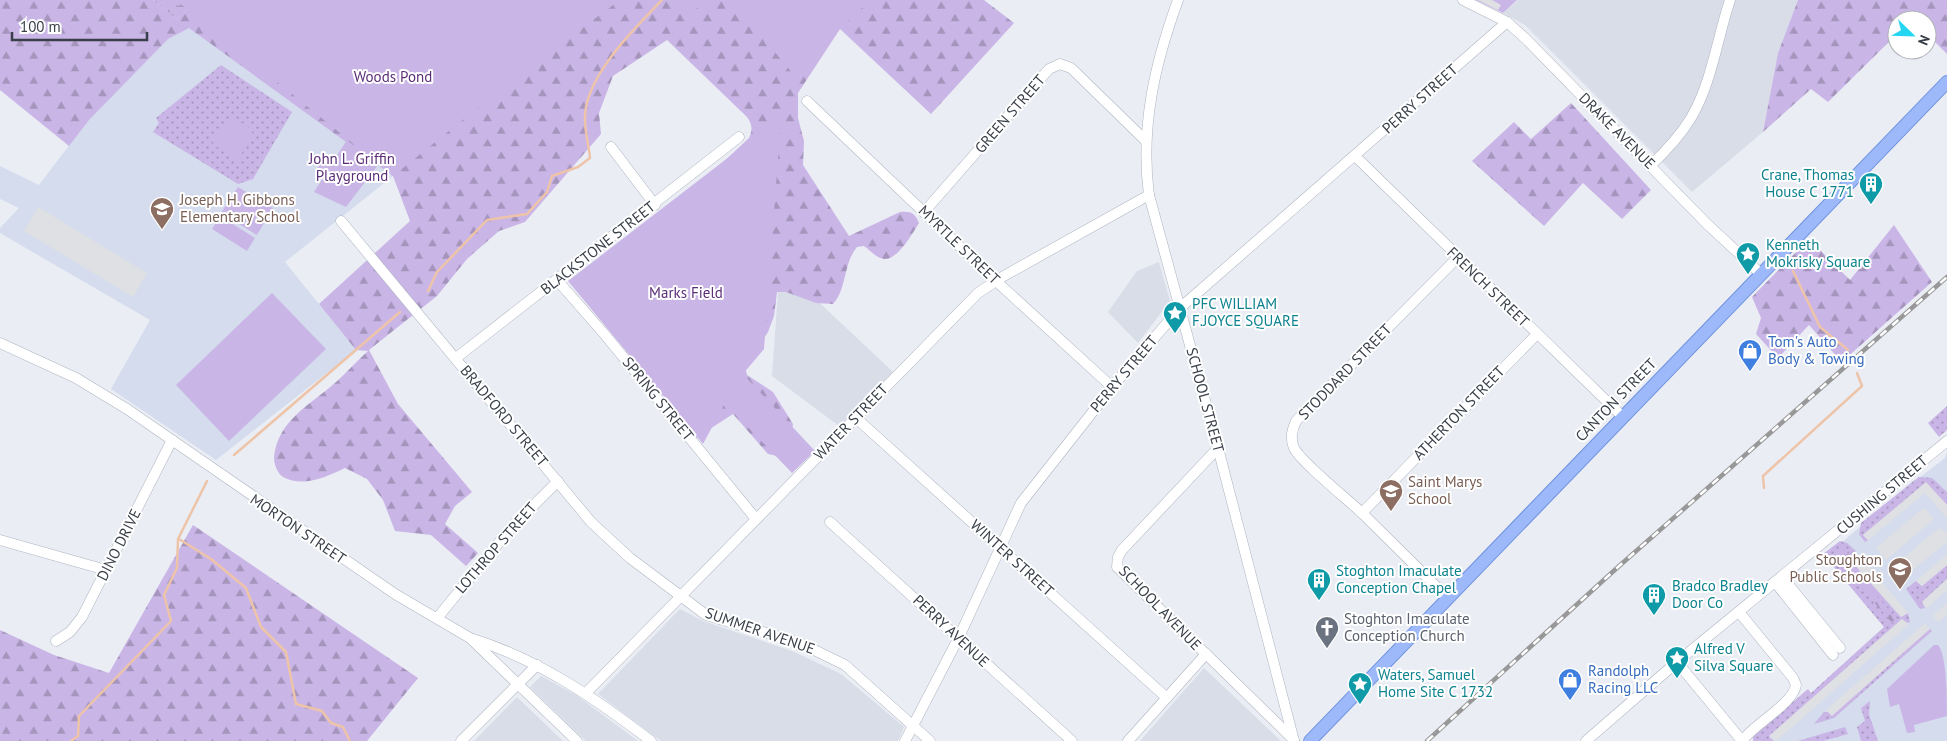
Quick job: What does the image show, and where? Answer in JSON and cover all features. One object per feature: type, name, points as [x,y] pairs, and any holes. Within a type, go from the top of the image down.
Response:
[{"type":"main road","name":"CANTON STREET","points":[[1310,741],[1947,82]]},
{"type":"street","name":"SCHOOL STREET","points":[[1178,0],[1168,24],[1154,78],[1145,161],[1149,195],[1218,448],[1294,740]]},
{"type":"street","name":"DRAKE AVENUE","points":[[1463,0],[1506,22],[1526,39],[1708,224],[1761,274]]},
{"type":"street","points":[[1651,165],[1676,138],[1697,106],[1707,82],[1730,0]]},
{"type":"street","name":"PERRY STREET","points":[[905,741],[959,637],[1021,502],[1112,387],[1180,308],[1506,22]]},
{"type":"street","name":"GREEN STREET","points":[[925,211],[1050,69],[1060,64],[1071,68],[1146,140]]},
{"type":"street","name":"MYRTLE STREET","points":[[807,101],[925,211],[996,281],[1112,387]]},
{"type":"street","name":"BLACKSTONE STREET","points":[[456,358],[740,138]]},
{"type":"street","points":[[610,147],[655,205]]},
{"type":"street","name":"FRENCH STREET","points":[[1355,156],[1457,258],[1623,417]]},
{"type":"street","name":"WATER STREET","points":[[586,693],[969,302],[996,281],[1149,195]]},
{"type":"street","name":"BRADFORD STREET","points":[[341,221],[608,540],[681,597]]},
{"type":"street","name":"STODDARD STREET","points":[[1362,513],[1297,453],[1292,438],[1293,429],[1296,421],[1457,258]]},
{"type":"street","name":"SPRING STREET","points":[[557,280],[606,336],[756,520]]},
{"type":"street","name":"ATHERTON STREET","points":[[1362,513],[1537,334]]},
{"type":"street","name":"MORTON STREET","points":[[0,343],[76,378],[137,415],[395,594],[438,617],[470,638],[577,741]]},
{"type":"street","name":"WINTER STREET","points":[[856,418],[1167,698]]},
{"type":"street","name":"DINO DRIVE","points":[[56,641],[70,632],[82,617],[172,440]]},
{"type":"street","name":"CUSHING STREET","points":[[1586,741],[1677,662],[1947,441]]},
{"type":"street","name":"SCHOOL AVENUE","points":[[1218,448],[1122,550],[1116,562],[1121,571],[1294,740]]},
{"type":"street","name":"LOTHROP STREET","points":[[438,617],[510,529],[558,481]]},
{"type":"street","points":[[1362,513],[1448,598]]},
{"type":"street","name":"PERRY AVENUE","points":[[830,522],[1072,741]]},
{"type":"street","points":[[0,540],[106,570]]},
{"type":"street","points":[[1778,580],[1837,651]]},
{"type":"street","name":"SUMMER AVENUE","points":[[681,597],[712,617],[800,643],[830,657],[855,673],[930,741]]},
{"type":"street","points":[[1677,662],[1742,741],[1749,732],[1791,696],[1796,685],[1793,678],[1739,612]]},
{"type":"street","points":[[470,638],[537,665],[586,693],[651,741]]},
{"type":"street","points":[[1128,741],[1206,654]]},
{"type":"street","points":[[461,741],[537,665]]},
{"type":"shaded area","name":"Joseph H. Gibbons Elementary School","points":[[22,0],[176,0],[393,176],[285,262],[356,350],[216,460],[111,389],[150,320],[0,233],[0,228],[19,208],[0,199],[0,166],[39,185],[121,77]]},
{"type":"shaded area","points":[[1478,0],[1492,0],[1501,5],[1498,10]]},
{"type":"shaded area","points":[[1518,0],[1798,0],[1778,53],[1763,132],[1692,192],[1525,25],[1503,13]]},
{"type":"shaded area","points":[[38,207],[147,273],[133,297],[24,231]]},
{"type":"shaded area","points":[[1159,262],[1170,301],[1138,343],[1108,312],[1137,271]]},
{"type":"shaded area","points":[[791,276],[893,372],[839,426],[772,376],[779,278]]},
{"type":"shaded area","name":"Stoughton Public Schools","points":[[1947,452],[1947,741],[1759,741],[1884,627],[1823,554],[1840,544],[1914,480],[1945,458]]},
{"type":"shaded area","points":[[1926,482],[1947,505],[1947,518],[1925,493],[1868,540],[1863,535]]},
{"type":"shaded area","points":[[1922,509],[1925,509],[1933,517],[1933,520],[1886,560],[1876,548]]},
{"type":"shaded area","points":[[1939,528],[1947,533],[1947,542],[1902,579],[1892,567]]},
{"type":"shaded area","points":[[1856,551],[1908,613],[1901,617],[1849,559]]},
{"type":"shaded area","points":[[1947,554],[1947,565],[1922,586],[1916,581]]},
{"type":"shaded area","points":[[1947,579],[1947,590],[1927,608],[1922,602]]},
{"type":"shaded area","points":[[1947,603],[1947,614],[1939,622],[1932,616]]},
{"type":"shaded area","points":[[680,609],[703,621],[792,651],[841,674],[904,727],[898,741],[661,741],[598,694]]},
{"type":"shaded area","points":[[1902,619],[1909,624],[1806,715],[1776,741],[1769,736]]},
{"type":"shaded area","points":[[1925,623],[1930,629],[1832,716],[1826,710]]},
{"type":"shaded area","points":[[1204,668],[1281,741],[1140,741]]},
{"type":"shaded area","points":[[541,676],[576,695],[638,741],[586,741],[530,687]]},
{"type":"shaded area","points":[[517,697],[563,741],[474,741]]},
{"type":"green space","points":[[0,0],[153,0],[177,19],[198,0],[984,0],[1014,23],[931,114],[840,29],[798,93],[798,118],[804,141],[803,165],[849,236],[900,212],[912,213],[919,223],[904,246],[889,258],[878,257],[864,246],[857,247],[849,261],[841,291],[833,304],[816,303],[786,292],[777,292],[774,316],[768,332],[745,367],[747,375],[773,392],[793,424],[788,458],[768,454],[733,414],[696,438],[622,341],[683,200],[749,138],[750,122],[667,40],[613,76],[599,113],[601,134],[525,222],[499,231],[467,259],[437,296],[369,350],[398,404],[472,492],[455,506],[445,524],[478,553],[466,566],[431,535],[395,531],[383,500],[367,479],[345,468],[314,480],[298,482],[283,477],[275,463],[274,457],[277,444],[288,423],[335,383],[368,351],[356,350],[319,304],[410,221],[393,176],[189,28],[168,39],[89,120],[69,146],[0,90]]},
{"type":"green space","points":[[153,0],[198,0],[177,19]]},
{"type":"green space","name":"Woods Pond","points":[[176,0],[620,0],[520,74],[393,176]]},
{"type":"green space","points":[[683,0],[707,0],[692,12]]},
{"type":"green space","points":[[732,0],[870,0],[793,74]]},
{"type":"green space","points":[[1476,0],[1517,0],[1503,13]]},
{"type":"green space","points":[[1798,0],[1947,0],[1947,54],[1937,44],[1937,10],[1887,10],[1887,44],[1828,102],[1811,89],[1763,132],[1778,53]]},
{"type":"green space","points":[[221,65],[292,112],[253,179],[238,184],[153,132],[159,123],[156,118]]},
{"type":"green space","points":[[1571,103],[1651,190],[1622,219],[1583,183],[1544,226],[1472,161],[1514,122],[1531,139]]},
{"type":"green space","name":"Marks Field","points":[[781,117],[764,349],[743,374],[815,451],[792,473],[725,403],[703,444],[568,281]]},
{"type":"green space","points":[[230,120],[246,124],[253,134],[237,162],[234,162],[234,157],[214,145],[212,141],[217,129]]},
{"type":"green space","name":"John L. Griffin Playground","points":[[347,140],[378,165],[346,207],[314,192],[323,178],[315,173],[321,162],[330,166]]},
{"type":"green space","points":[[238,187],[273,208],[257,235],[221,213]]},
{"type":"green space","points":[[220,216],[255,238],[247,251],[212,229]]},
{"type":"green space","points":[[1894,225],[1932,282],[1844,360],[1839,359],[1809,325],[1778,358],[1756,334],[1761,318],[1752,297],[1809,239],[1850,280]]},
{"type":"green space","points":[[272,293],[326,349],[229,441],[176,385]]},
{"type":"green space","points":[[1947,406],[1947,430],[1939,437],[1928,423]]},
{"type":"green space","points":[[1919,477],[1932,478],[1947,492],[1947,505],[1926,483],[1863,535],[1868,540],[1865,542],[1859,534],[1861,523]]},
{"type":"green space","points":[[193,525],[418,678],[367,741],[0,741],[0,630],[54,655],[109,673]]},
{"type":"green space","points":[[1840,541],[1847,543],[1856,551],[1850,559],[1901,617],[1908,613],[1910,622],[1906,624],[1902,619],[1769,737],[1774,741],[1753,741],[1753,736],[1808,689],[1811,693],[1884,627],[1823,554]]},
{"type":"green space","points":[[1843,547],[1850,552],[1844,558],[1897,619],[1892,623],[1833,554]]},
{"type":"green space","points":[[1947,565],[1947,579],[1922,602],[1925,608],[1920,609],[1906,589],[1916,581],[1922,586]]},
{"type":"green space","points":[[1930,629],[1932,631],[1834,718],[1814,724],[1824,712],[1828,712],[1832,716],[1868,673]]},
{"type":"green space","points":[[1934,645],[1938,645],[1943,658],[1946,678],[1947,716],[1914,725],[1915,732],[1907,733],[1899,704],[1890,707],[1887,689]]},
{"type":"green space","points":[[1870,701],[1869,714],[1878,741],[1861,741],[1857,727],[1865,721],[1861,708]]},
{"type":"green space","points":[[1845,727],[1848,734],[1823,741],[1798,741]]},
{"type":"waterway","points":[[428,291],[437,272],[487,220],[527,214],[547,192],[552,176],[578,167],[590,158],[585,120],[592,87],[601,71],[625,39],[662,0]]},
{"type":"waterway","points":[[1793,271],[1820,327],[1848,350]]},
{"type":"waterway","points":[[234,455],[400,312]]},
{"type":"waterway","points":[[1764,488],[1763,476],[1862,386],[1857,373]]},
{"type":"waterway","points":[[71,741],[78,736],[79,716],[171,621],[164,595],[177,568],[178,539],[207,481]]},
{"type":"waterway","points":[[179,539],[211,559],[246,588],[261,627],[286,652],[296,704],[322,711],[331,723],[343,727],[350,741]]},
{"type":"railway","points":[[1427,741],[1618,567],[1947,277]]},
{"type":"place","name":"Crane, Thomas House C 1771","points":[[1871,205]]},
{"type":"place","name":"Joseph H. Gibbons Elementary School","points":[[162,230]]},
{"type":"place","name":"Kenneth Mokrisky Square","points":[[1748,275]]},
{"type":"place","name":"PFC WILLIAM F.JOYCE SQUARE","points":[[1175,334]]},
{"type":"place","name":"Tom's Auto Body & Towing","points":[[1750,372]]},
{"type":"place","name":"Saint Marys School","points":[[1391,512]]},
{"type":"place","name":"Stoughton Public Schools","points":[[1900,590]]},
{"type":"place","name":"Stoghton Imaculate Conception Chapel","points":[[1319,601]]},
{"type":"place","name":"Bradco Bradley Door Co","points":[[1654,616]]},
{"type":"place","name":"Stoghton Imaculate Conception Church","points":[[1327,649]]},
{"type":"place","name":"Alfred V Silva Square","points":[[1677,679]]},
{"type":"place","name":"Randolph Racing LLC","points":[[1570,701]]},
{"type":"place","name":"Waters, Samuel Home Site C 1732","points":[[1360,705]]}]
